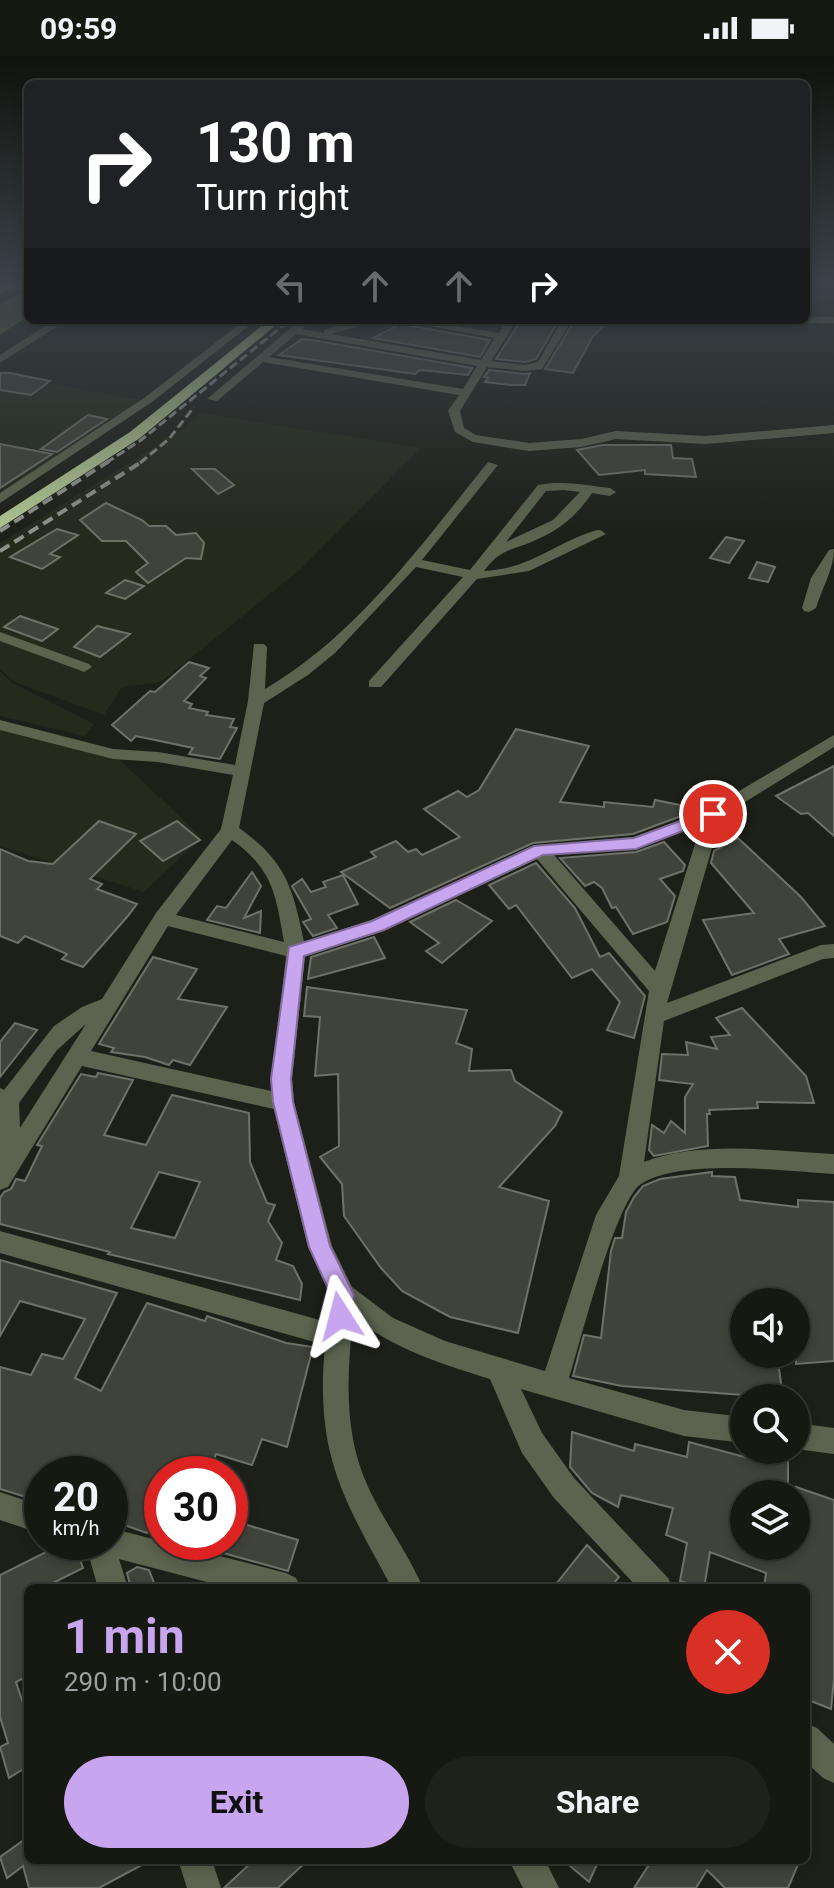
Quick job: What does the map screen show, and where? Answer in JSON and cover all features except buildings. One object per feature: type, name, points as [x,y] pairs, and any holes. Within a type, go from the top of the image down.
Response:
[{"type":"highway","points":[[0,509],[201,366]]},
{"type":"highway","points":[[0,523],[135,435],[219,366]]},
{"type":"street","points":[[0,499],[132,417],[194,366]]},
{"type":"street","points":[[213,399],[252,366]]},
{"type":"street","points":[[307,366],[468,393]]},
{"type":"street","points":[[484,366],[454,411],[459,430],[473,438],[503,445],[557,445],[625,434],[718,440],[834,429]]},
{"type":"street","points":[[517,366],[538,366]]},
{"type":"street","points":[[256,701],[301,673],[414,562],[492,465]]},
{"type":"street","points":[[375,684],[473,575],[542,488],[552,485],[610,492]]},
{"type":"street","points":[[489,552],[556,526],[572,514],[589,489]]},
{"type":"street","points":[[414,562],[473,575],[517,571],[599,534]]},
{"type":"street","points":[[809,608],[818,578],[834,553]]},
{"type":"street","points":[[0,636],[84,667]]},
{"type":"street","points":[[5,1172],[163,918],[230,830],[256,701],[259,647]]},
{"type":"street","points":[[0,725],[113,754],[158,757],[244,772]]},
{"type":"street","points":[[163,918],[296,952],[378,925],[540,850],[636,843],[713,814],[834,740]]},
{"type":"street","points":[[553,1386],[608,1215],[630,1178],[659,989],[713,814]]},
{"type":"street","points":[[230,830],[257,847],[280,874],[296,952],[281,1079],[283,1102],[320,1247],[343,1295],[384,1326],[441,1352],[684,1423],[730,1428]]},
{"type":"street","points":[[540,850],[659,989]]},
{"type":"street","points":[[656,1016],[821,952],[834,951]]},
{"type":"street","points":[[5,1172],[4,1099],[64,1026],[86,1011],[107,1005]]},
{"type":"street","points":[[75,1056],[283,1102]]},
{"type":"street","points":[[630,1178],[668,1163],[740,1159],[834,1164]]},
{"type":"street","points":[[0,1242],[338,1337]]},
{"type":"street","points":[[343,1295],[338,1337],[338,1442],[358,1495],[406,1584]]},
{"type":"street","points":[[499,1370],[532,1443],[556,1477],[654,1584]]},
{"type":"street","points":[[810,1438],[834,1441]]},
{"type":"street","points":[[0,1506],[24,1514]]},
{"type":"street","points":[[128,1547],[271,1584]]},
{"type":"street","points":[[104,1560],[112,1584]]},
{"type":"street","points":[[810,1743],[834,1767]]},
{"type":"street","points":[[196,1864],[204,1888]]},
{"type":"street","points":[[528,1864],[542,1888]]},
{"type":"shaded area","points":[[0,375],[142,400],[0,494]]},
{"type":"shaded area","points":[[201,413],[421,448],[302,568],[161,682],[122,687],[104,715],[15,682],[0,669],[0,543],[161,443],[164,437],[174,436]]},
{"type":"shaded area","points":[[0,671],[12,683],[94,724],[85,736],[0,716]]},
{"type":"shaded area","points":[[0,728],[113,754],[202,837],[144,892],[0,846]]},
{"type":"railway","points":[[106,463],[141,440],[232,366]]},
{"type":"railway","points":[[141,463],[169,439],[194,407]]},
{"type":"railway","points":[[0,531],[109,461]]},
{"type":"railway","points":[[0,551],[141,463]]},
{"type":"route","points":[[340,1316],[343,1295],[320,1247],[283,1102],[281,1079],[296,952],[378,925],[540,850],[567,847],[591,849],[636,843],[713,814]]}]
